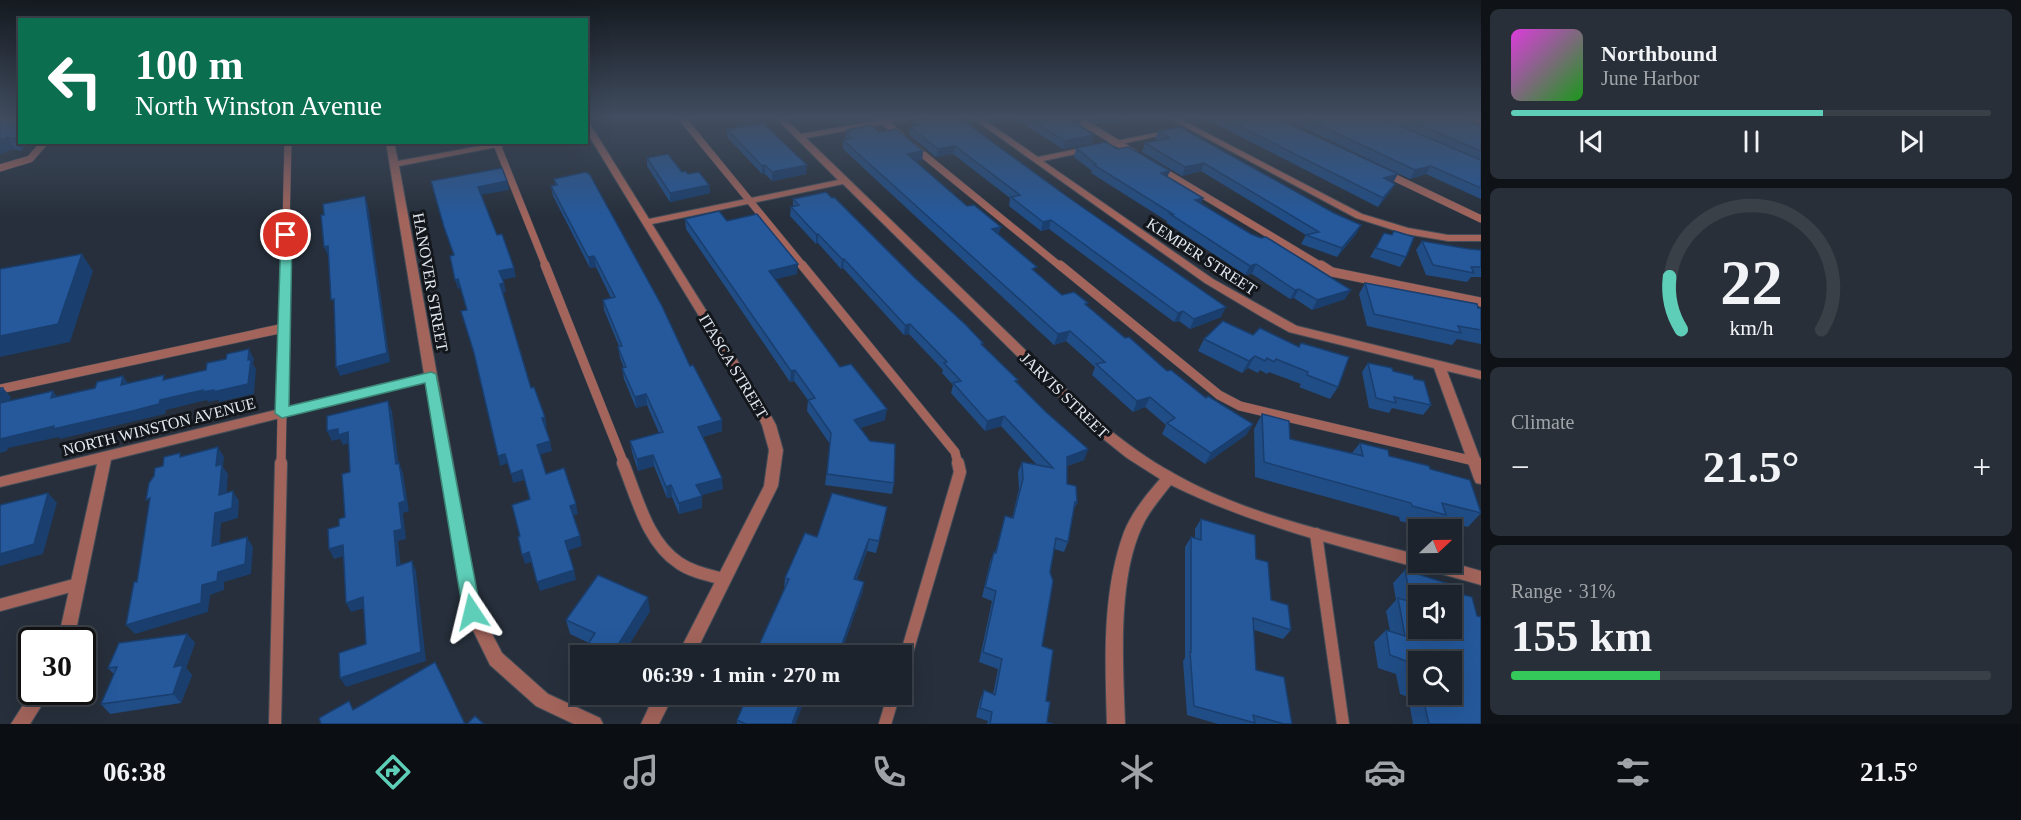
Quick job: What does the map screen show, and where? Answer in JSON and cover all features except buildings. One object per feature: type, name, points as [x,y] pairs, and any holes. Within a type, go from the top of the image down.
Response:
[{"type":"street","name":"HANOVER STREET","points":[[392,151],[472,612],[496,659],[542,700],[594,724]]},
{"type":"street","points":[[394,164],[462,151]]},
{"type":"street","name":"ITASCA STREET","points":[[602,151],[758,403],[769,425],[776,450],[771,486],[690,645]]},
{"type":"street","name":"JARVIS STREET","points":[[814,151],[1097,427],[1133,457],[1168,479],[1227,506],[1316,534],[1408,559]]},
{"type":"street","name":"KEMPER STREET","points":[[1023,151],[1209,281],[1266,315],[1312,334],[1481,375]]},
{"type":"street","points":[[1036,160],[1080,151]]},
{"type":"street","points":[[1236,151],[1359,216],[1406,231],[1448,238],[1481,238]]},
{"type":"street","points":[[647,222],[845,181]]},
{"type":"street","points":[[1439,366],[1478,462],[1481,479]]},
{"type":"street","name":"NORTH WINSTON AVENUE","points":[[0,482],[431,377]]},
{"type":"street","points":[[69,627],[105,456]]},
{"type":"street","points":[[1116,724],[1115,656],[1124,561],[1132,533],[1143,510],[1168,479]]},
{"type":"street","name":"JARVIS STREET","points":[[1462,573],[1481,578]]},
{"type":"street","points":[[20,724],[32,705]]},
{"type":"street","points":[[650,724],[660,705]]},
{"type":"lane","points":[[0,168],[30,159],[37,151]]},
{"type":"lane","points":[[274,724],[288,151]]},
{"type":"lane","points":[[500,151],[650,530],[666,555],[686,569],[723,579]]},
{"type":"lane","points":[[709,151],[955,452],[960,472],[909,645]]},
{"type":"lane","points":[[920,151],[1219,395],[1240,406],[1478,462]]},
{"type":"lane","points":[[1131,151],[1138,155]]},
{"type":"lane","points":[[1148,161],[1332,272],[1481,302]]},
{"type":"lane","points":[[1375,168],[1481,219]]},
{"type":"lane","points":[[0,390],[284,328]]},
{"type":"lane","points":[[1316,534],[1343,724]]},
{"type":"lane","points":[[0,605],[78,584]]},
{"type":"lane","points":[[885,724],[891,705]]},
{"type":"route","points":[[286,235],[282,413],[431,377],[472,612]]}]
